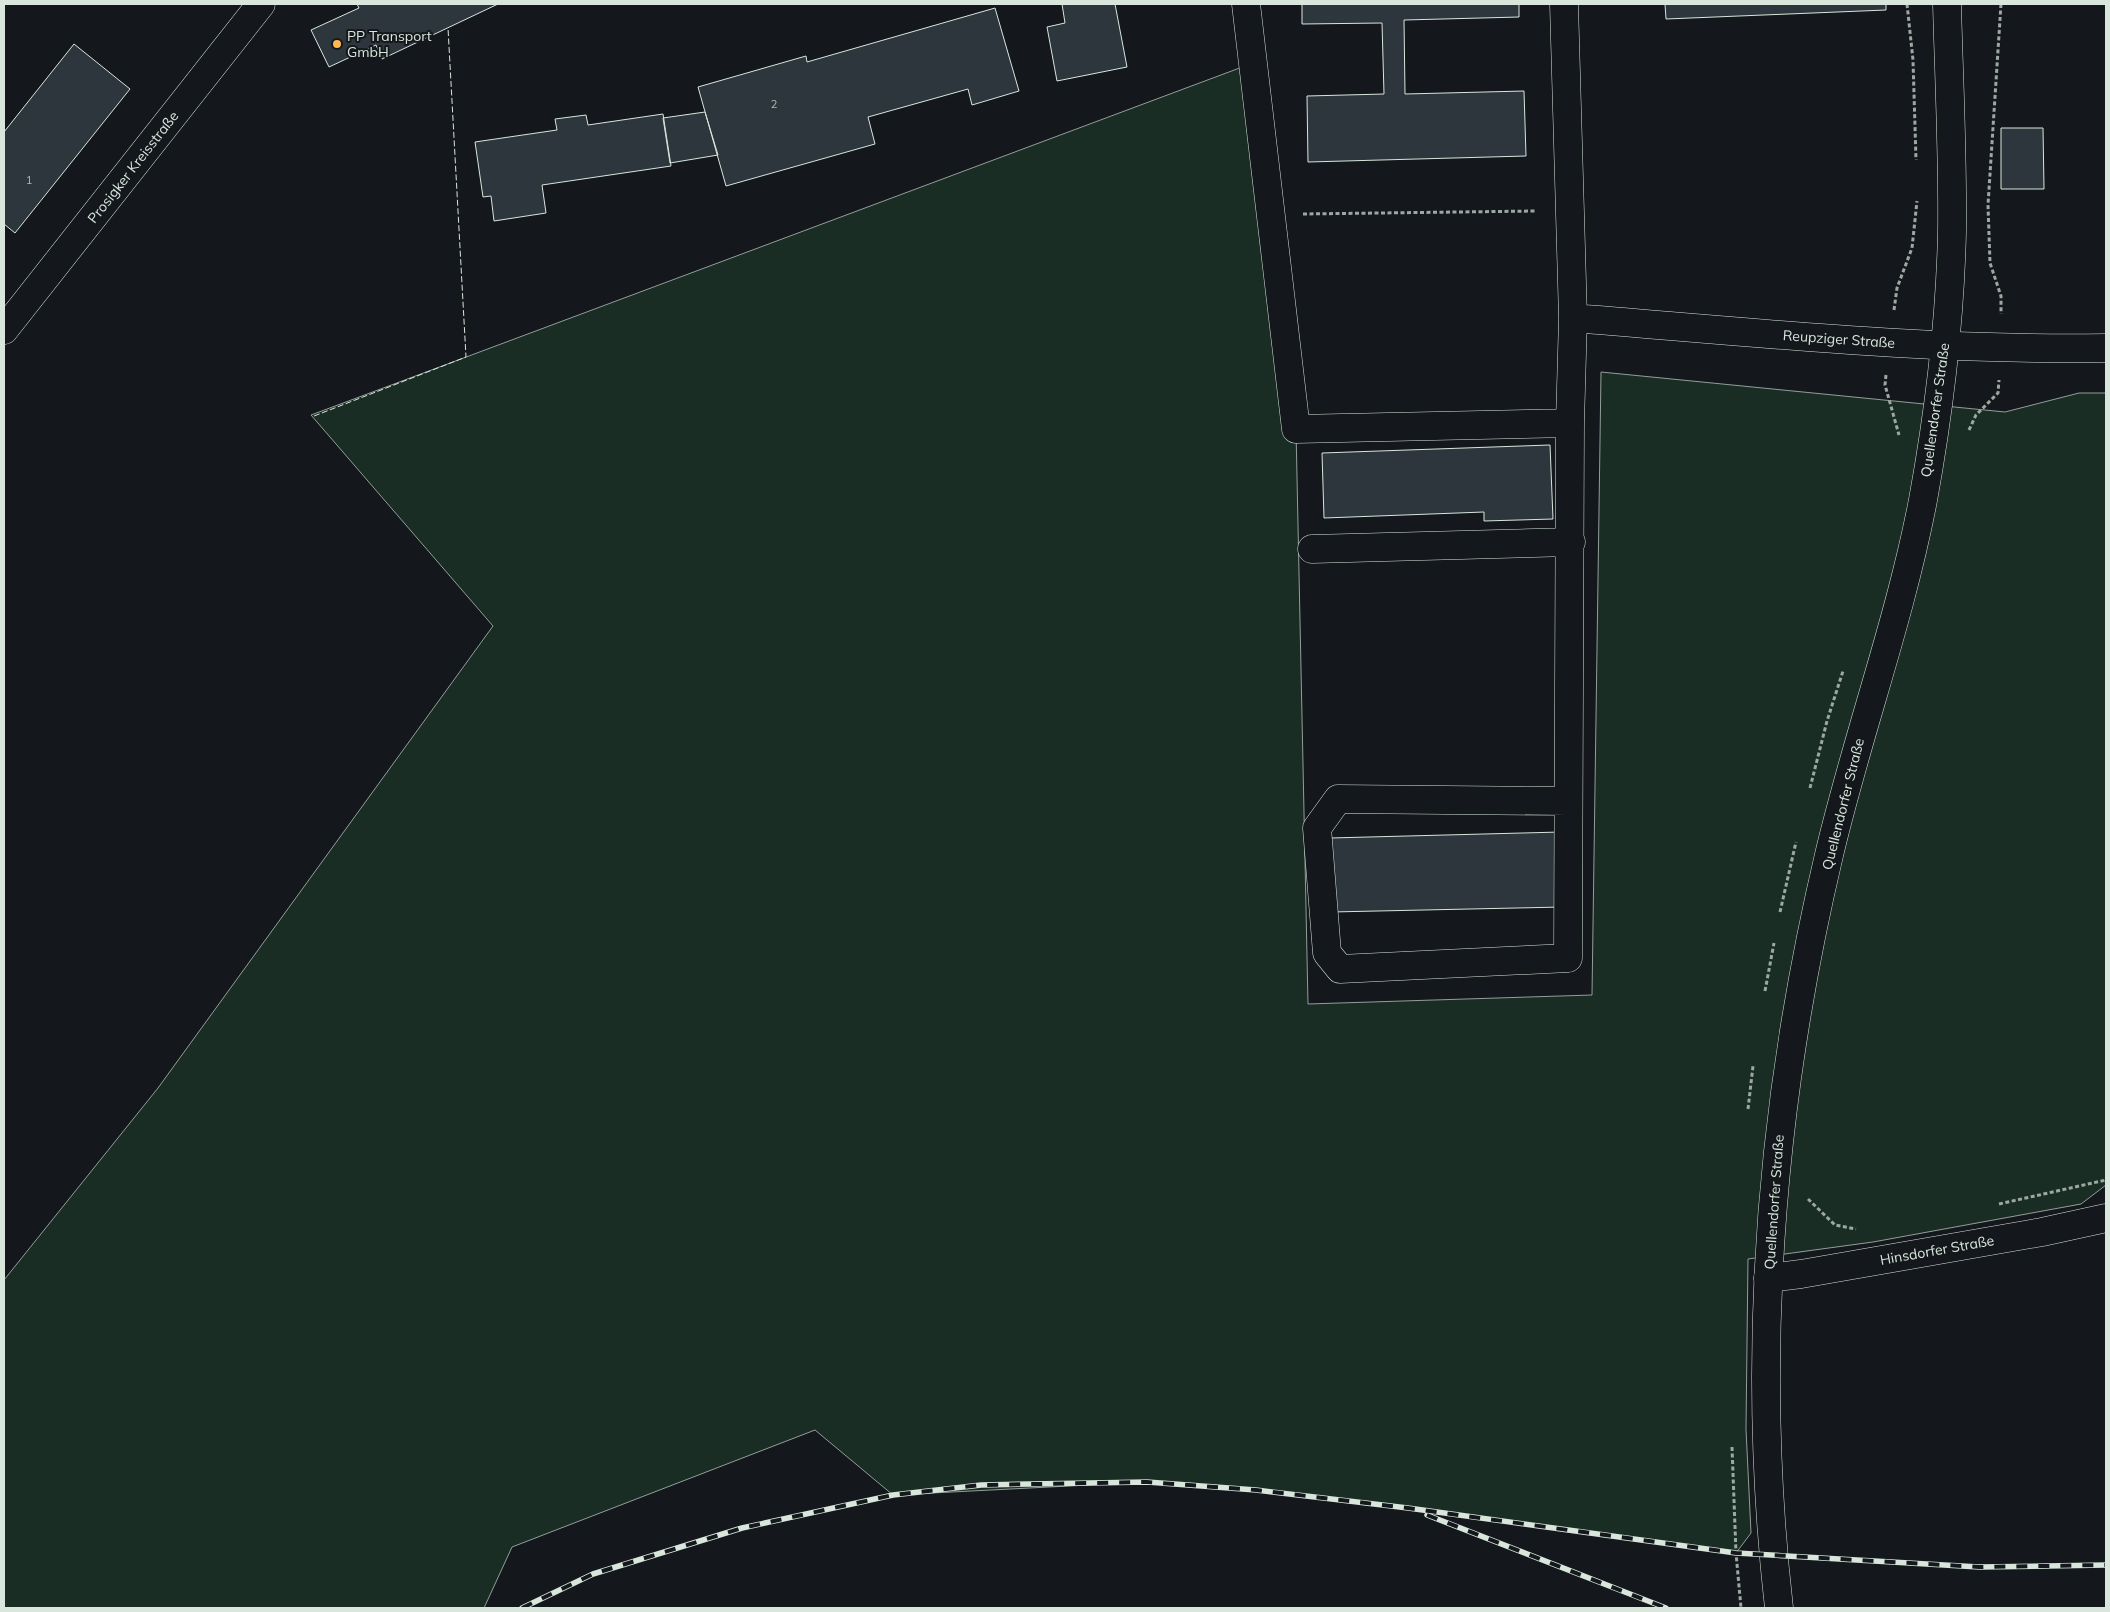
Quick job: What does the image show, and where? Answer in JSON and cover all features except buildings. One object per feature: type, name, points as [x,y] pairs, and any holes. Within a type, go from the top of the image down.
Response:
[{"type":"main road","name":"Prosigker Kreisstraße","points":[[4,330],[261,4]]},
{"type":"main road","points":[[1246,4],[1296,429],[1570,423]]},
{"type":"main road","points":[[1564,4],[1573,318],[1570,423],[1571,542],[1567,801],[1568,958],[1340,969],[1326,953],[1317,828],[1338,799],[1567,801]]},
{"type":"main road","name":"Quellendorfer Straße","points":[[1778,1608],[1772,1554],[1766,1429],[1770,1225],[1781,1115],[1804,968],[1845,789],[1909,564],[1932,440],[1944,346],[1952,231],[1947,4]]},
{"type":"main road","name":"Reupziger Straße","points":[[1573,318],[1944,346],[2106,348]]},
{"type":"main road","points":[[1312,549],[1571,542]]},
{"type":"main road","name":"Hinsdorfer Straße","points":[[1768,1278],[1801,1274],[2042,1232],[2106,1218]]},
{"type":"path","points":[[1969,432],[1976,415],[1998,393],[2001,296],[1990,263],[1988,205],[2001,4]]},
{"type":"path","points":[[1271,214],[1570,210]]},
{"type":"path","points":[[1990,1206],[2106,1180]]},
{"type":"path","points":[[1804,1206],[1805,1197],[1835,1225],[1860,1230]]},
{"type":"green space","points":[[1253,63],[1296,429],[1308,1004],[1592,995],[1601,372],[2005,412],[2079,393],[2106,393],[2106,1185],[2081,1204],[1873,1242],[1748,1259],[1746,1429],[1751,1533],[1736,1553],[1408,1508],[1256,1490],[1147,1482],[893,1495],[815,1430],[512,1547],[484,1608],[4,1608],[4,1280],[158,1088],[493,626],[311,415]]},
{"type":"railway","points":[[522,1608],[593,1574],[742,1528],[893,1495],[981,1485],[1147,1482],[1256,1490],[1408,1508],[1736,1553],[1979,1567],[2106,1565]]},
{"type":"railway","points":[[1427,1515],[1666,1608]]},
{"type":"fence","points":[[314,416],[466,357],[448,28]]},
{"type":"place","name":"PP Transport GmbH","points":[[337,44]]}]
